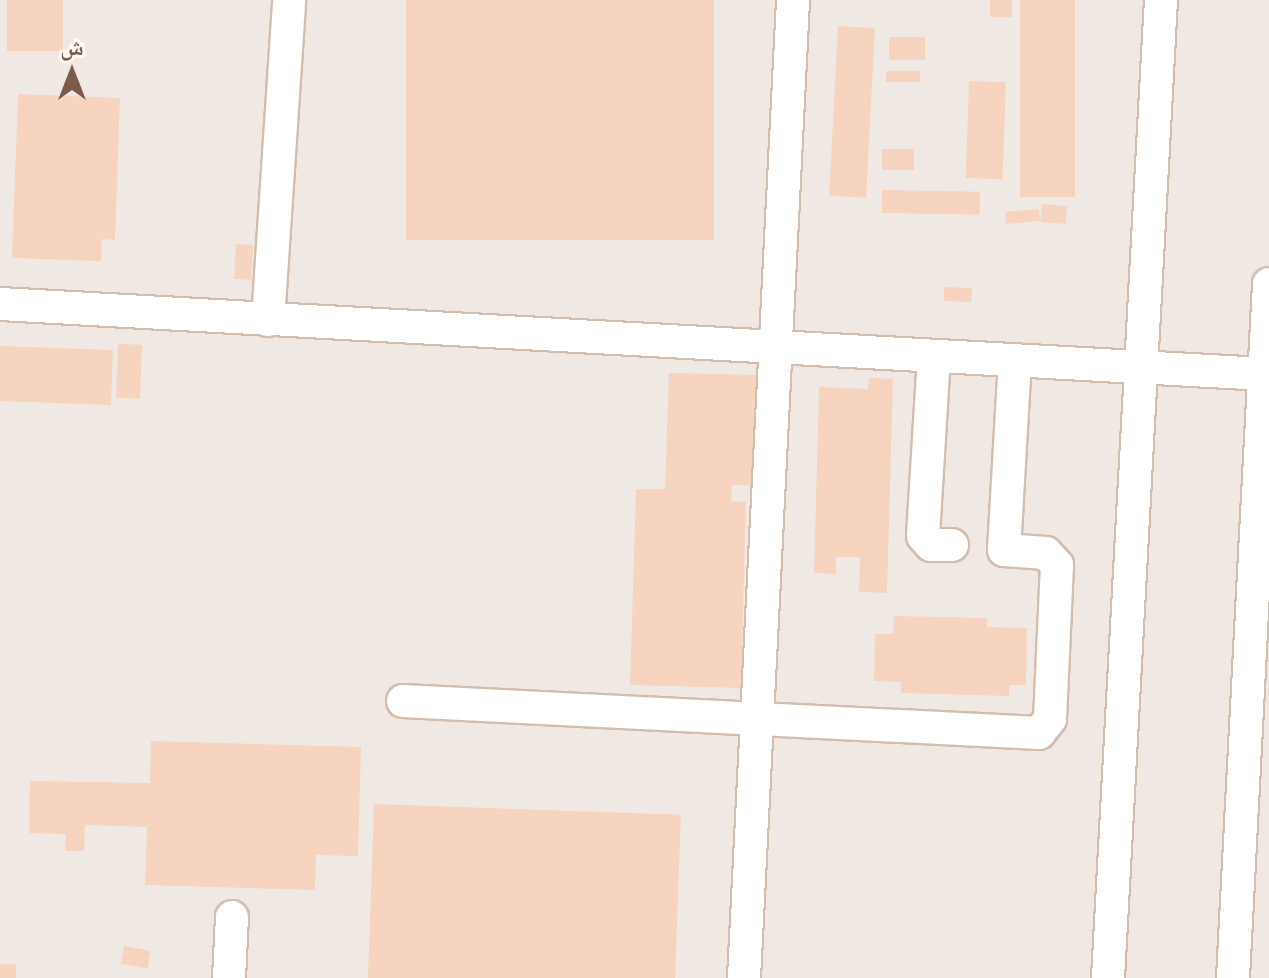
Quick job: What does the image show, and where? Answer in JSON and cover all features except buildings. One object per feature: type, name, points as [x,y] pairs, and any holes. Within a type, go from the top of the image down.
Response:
[{"type":"lane","points":[[268,320],[289,0]]},
{"type":"lane","points":[[744,978],[793,0]]},
{"type":"lane","points":[[1108,978],[1161,0]]},
{"type":"lane","points":[[1233,978],[1269,284]]},
{"type":"lane","points":[[0,304],[1264,374]]},
{"type":"lane","points":[[934,356],[923,536],[931,545],[952,545]]},
{"type":"lane","points":[[403,701],[1039,733],[1050,719],[1057,565],[1046,553],[1004,550],[1015,360]]},
{"type":"lane","points":[[229,978],[232,917]]},
{"type":"shaded area","points":[[0,0],[1269,0],[1269,978],[0,978]]}]
